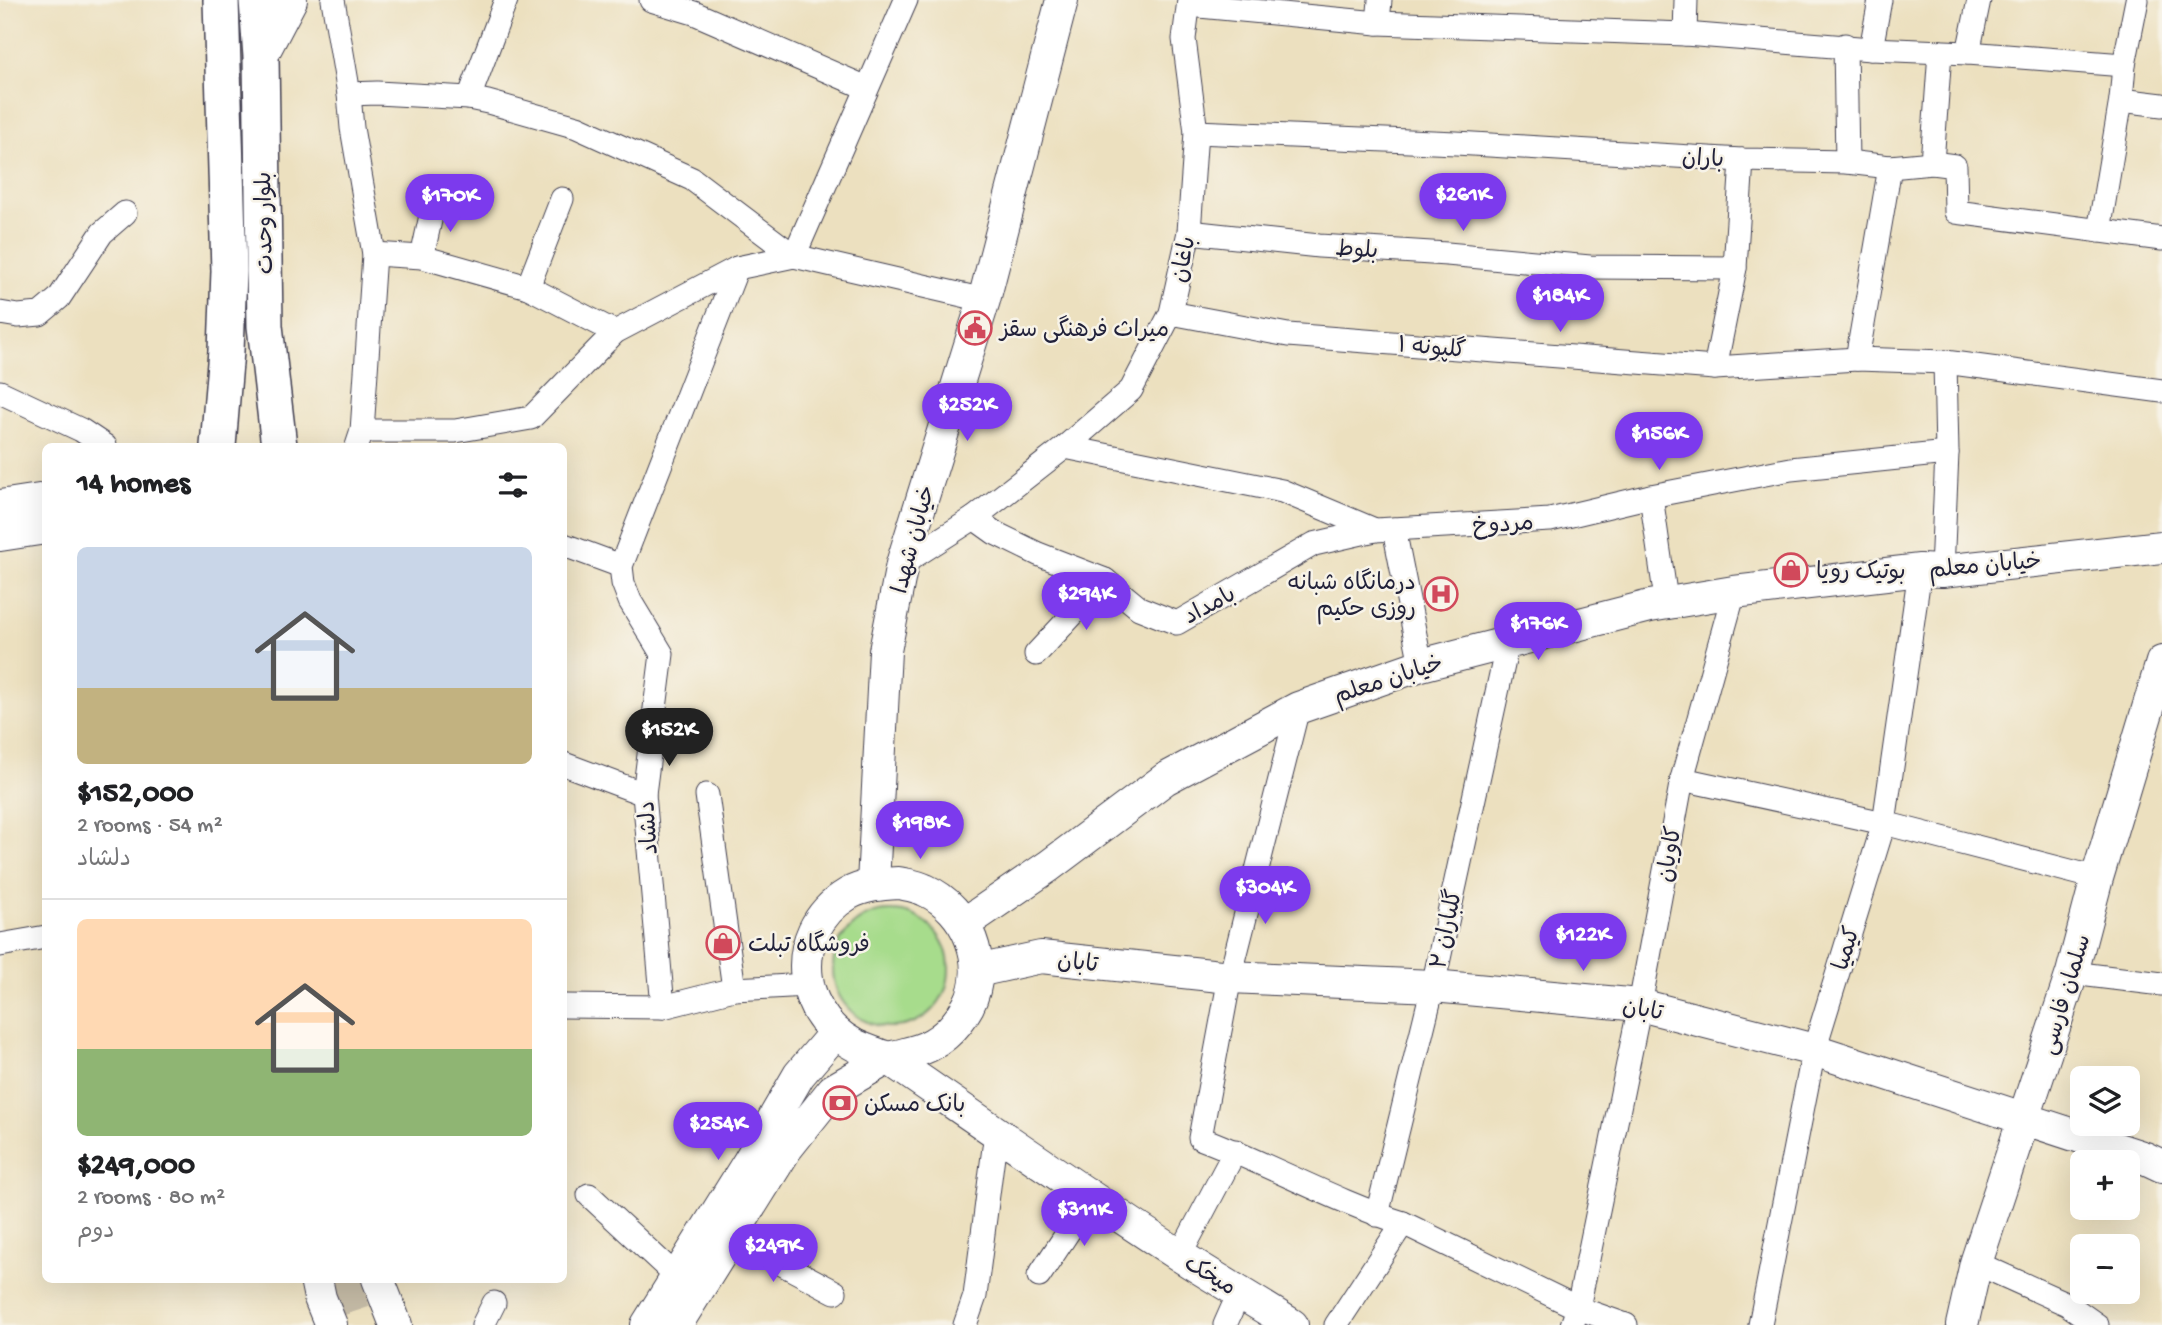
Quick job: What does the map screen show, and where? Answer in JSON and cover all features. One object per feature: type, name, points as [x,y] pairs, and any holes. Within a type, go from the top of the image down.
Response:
[{"type":"main road","name":"بلوار وحدت","points":[[218,443],[229,271],[221,0]]},
{"type":"main road","name":"بلوار وحدت","points":[[257,0],[261,57],[265,326],[279,443]]},
{"type":"street","points":[[261,57],[290,0]]},
{"type":"street","points":[[333,0],[374,254],[360,439],[455,431],[531,418],[615,332],[737,268],[794,256]]},
{"type":"street","points":[[468,98],[506,0]]},
{"type":"street","points":[[651,0],[694,13],[867,88]]},
{"type":"street","points":[[794,256],[906,0]]},
{"type":"street","name":"خیابان شهدا","points":[[873,884],[885,651],[902,564],[984,300],[1062,0]]},
{"type":"street","points":[[1378,23],[1380,0]]},
{"type":"street","points":[[1685,34],[1686,0]]},
{"type":"street","points":[[1871,49],[1880,0]]},
{"type":"street","points":[[1968,53],[1979,0]]},
{"type":"street","points":[[2099,231],[2122,100],[2124,65],[2137,0]]},
{"type":"street","points":[[1189,3],[1378,23],[1685,34],[2124,65]]},
{"type":"street","name":"باغان","points":[[974,518],[1065,447],[1131,390],[1171,313],[1189,232],[1196,132],[1184,39],[1189,3]]},
{"type":"street","points":[[1845,45],[1847,162]]},
{"type":"street","points":[[1940,52],[1932,163],[1955,166],[1956,212],[2162,239]]},
{"type":"street","points":[[349,94],[468,98],[577,127],[692,179],[794,256],[984,300]]},
{"type":"street","points":[[2122,100],[2162,105]]},
{"type":"street","name":"باران","points":[[1196,132],[1442,142],[1742,160],[1847,162],[1890,167],[1932,163]]},
{"type":"street","points":[[1716,369],[1735,268],[1742,160]]},
{"type":"street","points":[[1857,359],[1890,167]]},
{"type":"street","points":[[528,287],[562,199]]},
{"type":"street","points":[[422,257],[434,202]]},
{"type":"street","points":[[0,313],[18,316],[40,314],[59,298],[102,233],[125,213]]},
{"type":"street","name":"بلوط","points":[[1189,232],[1319,246],[1590,267],[1735,268]]},
{"type":"street","points":[[374,254],[422,257],[528,287],[615,332]]},
{"type":"street","points":[[567,546],[621,566],[737,268]]},
{"type":"street","name":"گلپونه ۱","points":[[1171,313],[1288,335],[1716,369],[1857,359],[1945,362],[2162,391]]},
{"type":"street","name":"کیمیا","points":[[1760,1325],[1814,1050],[1884,823],[1931,570],[1947,453],[1945,362]]},
{"type":"street","points":[[0,392],[81,430],[101,443]]},
{"type":"street","name":"مردوخ","points":[[1065,447],[1282,491],[1384,529],[1549,520],[1791,468],[1947,453]]},
{"type":"street","points":[[1651,496],[1664,586]]},
{"type":"street","points":[[6,505],[42,500]]},
{"type":"street","points":[[902,564],[974,518]]},
{"type":"street","name":"بامداد","points":[[974,518],[995,533],[1038,554],[1105,580],[1139,608],[1177,623],[1314,544],[1384,529]]},
{"type":"street","points":[[0,535],[42,529]]},
{"type":"street","points":[[1384,529],[1421,665]]},
{"type":"street","name":"خیابان معلم","points":[[964,923],[1049,866],[1165,779],[1298,708],[1421,665],[1650,607],[1734,592],[2162,547]]},
{"type":"street","name":"دلشاد","points":[[621,566],[623,583],[630,601],[662,654],[644,794],[663,1007]]},
{"type":"street","points":[[1036,654],[1105,580]]},
{"type":"street","name":"کاویان","points":[[1575,1316],[1640,1005],[1682,779],[1734,592]]},
{"type":"street","name":"گلباران ۲","points":[[1377,1215],[1433,986],[1508,642]]},
{"type":"street","name":"سلمان فارسی","points":[[1962,1325],[1976,1263],[2073,973],[2097,878],[2162,662]]},
{"type":"street","points":[[1298,708],[1230,977],[1200,1138],[1377,1215],[1404,1223],[1575,1316],[1626,1325]]},
{"type":"street","points":[[567,765],[644,794]]},
{"type":"street","points":[[1682,779],[1884,823],[2097,878]]},
{"type":"street","points":[[707,795],[734,989]]},
{"type":"street","points":[[676,1325],[786,1149],[833,1090],[888,1058],[919,1050],[942,1038],[960,1020],[972,997],[977,971],[974,946],[964,923],[947,903],[925,889],[900,883],[873,884],[849,894],[828,910],[813,933],[806,959],[807,985],[817,1011],[835,1033],[852,1045],[888,1058]]},
{"type":"street","points":[[0,945],[42,938]]},
{"type":"street","name":"تابان","points":[[977,971],[1041,957],[1230,977],[1433,986],[1640,1005],[1814,1050],[2025,1118],[2162,1166]]},
{"type":"street","points":[[2073,973],[2162,984]]},
{"type":"street","points":[[567,1006],[663,1007],[734,989],[807,985]]},
{"type":"street","points":[[648,1325],[799,1075],[835,1033]]},
{"type":"street","name":"میخک","points":[[888,1058],[1180,1255],[1292,1325]]},
{"type":"street","points":[[965,1325],[975,1296],[996,1132]]},
{"type":"street","points":[[1180,1255],[1235,1151]]},
{"type":"street","points":[[589,1195],[677,1277]]},
{"type":"street","points":[[1040,1276],[1092,1196]]},
{"type":"street","points":[[1336,1325],[1404,1223]]},
{"type":"street","points":[[731,1237],[835,1292]]},
{"type":"street","points":[[1976,1263],[2067,1304],[2097,1325]]},
{"type":"street","points":[[317,1283],[331,1325]]},
{"type":"street","points":[[380,1283],[396,1325]]},
{"type":"street","points":[[1225,1325],[1240,1291]]},
{"type":"street","points":[[483,1325],[494,1303]]},
{"type":"green space","points":[[891,911],[913,915],[932,928],[945,947],[949,969],[945,991],[932,1010],[913,1023],[891,1027],[869,1023],[850,1010],[837,991],[833,969],[837,947],[850,928],[869,915]]},
{"type":"tunnel","points":[[343,1283],[357,1325]]},
{"type":"place","name":"میراث فرهنگی سقز","points":[[975,328]]},
{"type":"place","name":"بوتیک رویا","points":[[1791,570]]},
{"type":"place","name":"درمانگاه شبانه روزی حکیم","points":[[1441,594]]},
{"type":"place","name":"فروشگاه تبلت","points":[[723,943]]},
{"type":"place","name":"بانک مسکن","points":[[840,1103]]}]
